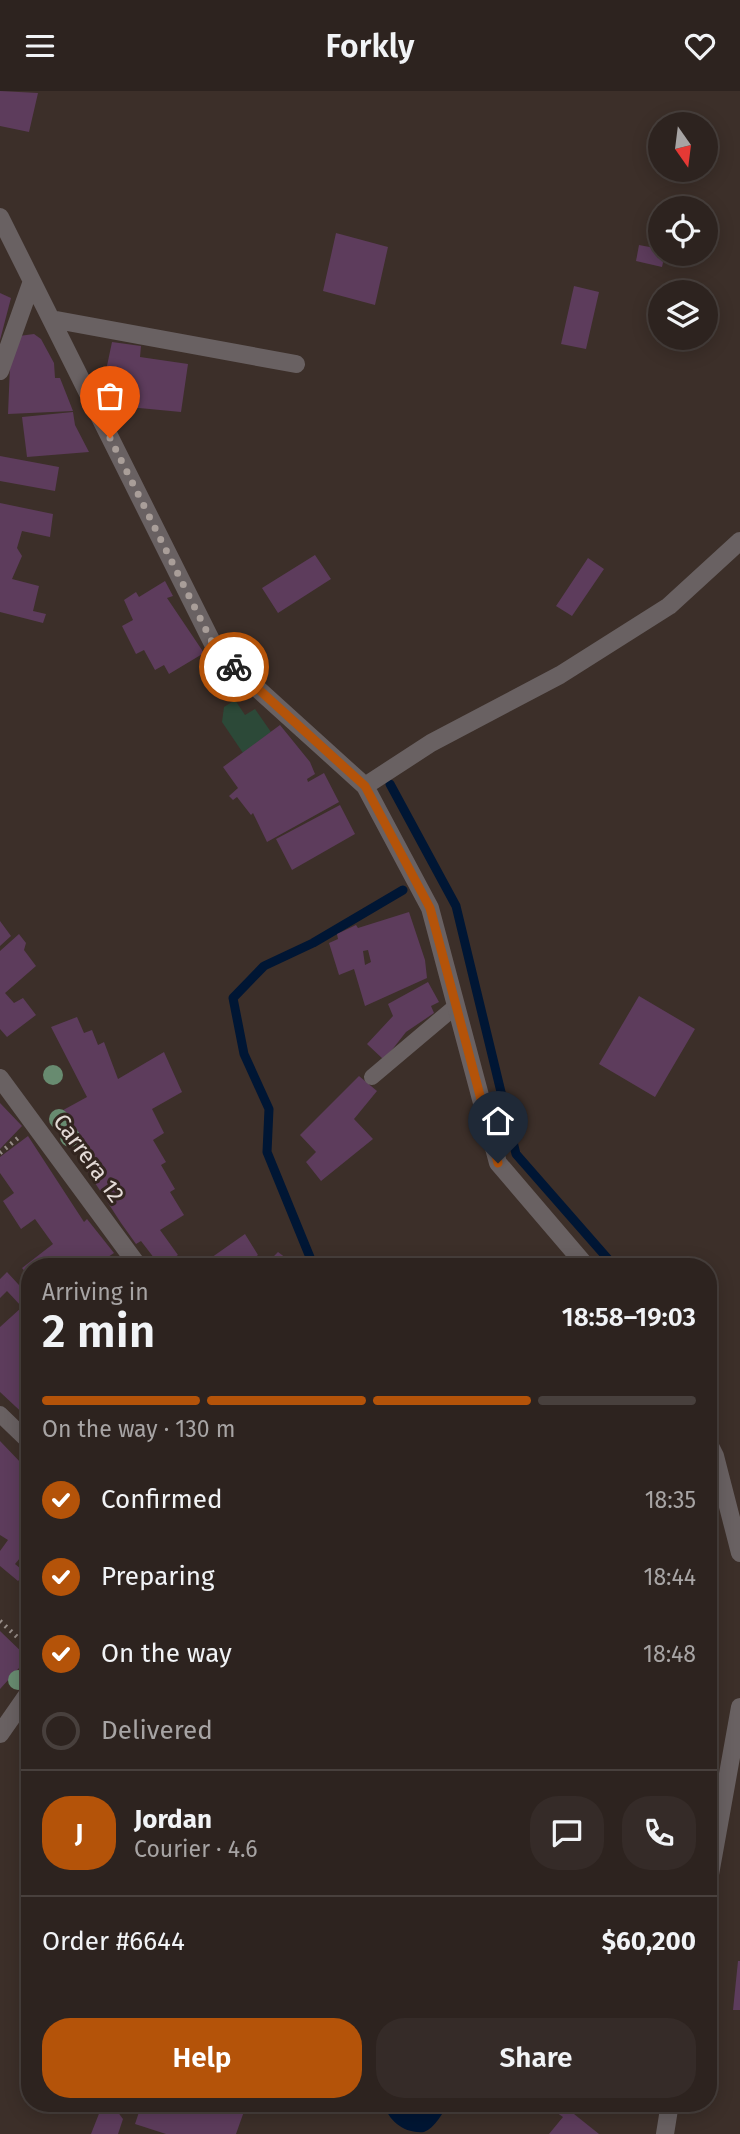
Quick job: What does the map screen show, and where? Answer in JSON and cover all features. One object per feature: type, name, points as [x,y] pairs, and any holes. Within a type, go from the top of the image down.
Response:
[{"type":"street","points":[[0,217],[217,652],[365,786],[430,908],[498,1163],[579,1258]]},
{"type":"street","points":[[0,371],[32,281]]},
{"type":"street","points":[[51,319],[296,364]]},
{"type":"street","points":[[365,786],[431,743],[560,675],[669,606],[740,541]]},
{"type":"street","name":"Carrera 12","points":[[0,1077],[132,1258]]},
{"type":"street","points":[[717,1464],[740,1553]]},
{"type":"street","points":[[0,1734],[21,1704]]},
{"type":"street","points":[[717,1835],[740,1707]]},
{"type":"street","points":[[665,2134],[669,2112]]},
{"type":"lane","points":[[372,1077],[456,1006]]},
{"type":"lane","points":[[0,1414],[21,1434]]},
{"type":"path","points":[[0,1621],[21,1641]]},
{"type":"green space","points":[[235,700],[245,715],[255,709],[271,732],[243,753],[222,722],[224,707]]},
{"type":"water","points":[[387,2112],[444,2112],[432,2127],[424,2132],[410,2131],[398,2125]]},
{"type":"building","points":[[0,91],[38,93],[29,132],[0,126]]},
{"type":"building","points":[[336,233],[388,247],[375,305],[323,291]]},
{"type":"building","points":[[639,245],[648,247],[648,264],[636,261]]},
{"type":"building","points":[[574,286],[599,292],[586,349],[561,344]]},
{"type":"building","points":[[0,293],[11,298],[0,340]]},
{"type":"building","points":[[34,334],[41,339],[54,363],[55,378],[60,378],[73,411],[8,414],[10,366],[19,336]]},
{"type":"building","points":[[112,342],[141,346],[140,357],[188,364],[181,412],[118,406],[104,380]]},
{"type":"building","points":[[73,412],[75,425],[89,452],[27,457],[22,417]]},
{"type":"building","points":[[0,456],[59,467],[55,491],[0,481]]},
{"type":"building","points":[[0,503],[53,514],[50,537],[22,531],[17,548],[22,556],[12,579],[39,586],[33,611],[46,614],[43,623],[0,612]]},
{"type":"building","points":[[315,555],[331,579],[278,613],[262,588]]},
{"type":"building","points":[[588,558],[604,569],[572,616],[556,606]]},
{"type":"building","points":[[165,581],[173,596],[167,598],[204,653],[169,674],[164,665],[155,670],[144,650],[136,654],[122,626],[133,620],[124,600],[136,592],[139,597]]},
{"type":"building","points":[[280,725],[310,762],[315,774],[307,779],[308,782],[324,773],[339,802],[267,842],[253,813],[251,815],[237,797],[233,800],[229,796],[238,788],[223,767]]},
{"type":"building","points":[[340,805],[355,834],[292,870],[276,839]]},
{"type":"building","points":[[409,912],[425,960],[427,978],[365,1006],[354,969],[339,975],[329,943],[338,939],[337,934],[356,925],[358,928]],"holes":[[[368,950],[371,962],[365,965],[363,951]]]},
{"type":"building","points":[[0,921],[11,936],[0,946]]},
{"type":"building","points":[[19,934],[26,943],[24,950],[36,966],[5,993],[14,1003],[23,998],[36,1015],[7,1037],[0,1029],[0,951]]},
{"type":"building","points":[[428,982],[439,1002],[431,1006],[434,1013],[406,1032],[384,1060],[367,1044],[393,1016],[388,1004]]},
{"type":"building","points":[[639,996],[695,1029],[655,1097],[599,1064]]},
{"type":"building","points":[[77,1017],[84,1033],[92,1030],[98,1045],[104,1042],[118,1079],[164,1052],[182,1092],[152,1109],[164,1133],[153,1140],[166,1162],[161,1165],[175,1189],[170,1192],[184,1215],[160,1230],[178,1255],[174,1258],[154,1258],[141,1241],[136,1244],[86,1169],[91,1165],[83,1150],[56,1114],[87,1097],[51,1027]]},
{"type":"building","points":[[359,1076],[377,1091],[354,1119],[373,1139],[321,1181],[306,1162],[316,1152],[300,1135]]},
{"type":"building","points":[[0,1103],[22,1126],[0,1149]]},
{"type":"building","points":[[28,1136],[84,1222],[87,1219],[114,1253],[106,1258],[35,1258],[53,1244],[35,1219],[21,1229],[3,1201],[14,1193],[0,1173],[0,1157]]},
{"type":"building","points":[[245,1234],[258,1255],[254,1258],[211,1258]]},
{"type":"building","points":[[278,1252],[286,1258],[272,1258]]},
{"type":"building","points":[[7,1272],[21,1287],[21,1306],[7,1291],[0,1298],[0,1279]]},
{"type":"building","points":[[21,1308],[21,1412],[0,1392],[0,1327]]},
{"type":"building","points":[[0,1441],[21,1463],[21,1559],[15,1564],[21,1569],[21,1578],[18,1581],[0,1566],[0,1551],[8,1540],[0,1535]]},
{"type":"building","points":[[0,1631],[21,1651],[21,1666],[0,1689]]},
{"type":"building","points":[[738,1961],[740,2010],[733,2010]]},
{"type":"building","points":[[100,2112],[118,2112],[123,2119],[118,2134],[91,2134]]},
{"type":"building","points":[[139,2112],[244,2112],[236,2134],[166,2134],[135,2124]]},
{"type":"building","points":[[556,2112],[572,2112],[599,2134],[549,2134],[563,2117]]},
{"type":"waterway","points":[[390,784],[456,906],[516,1154],[607,1258]]},
{"type":"waterway","points":[[310,1258],[267,1152],[269,1109],[244,1054],[233,998],[264,966],[313,943],[403,890]]},
{"type":"way so far","points":[[110,438],[217,652],[234,667]]},
{"type":"route","points":[[234,667],[365,786],[430,908],[498,1163]]}]
